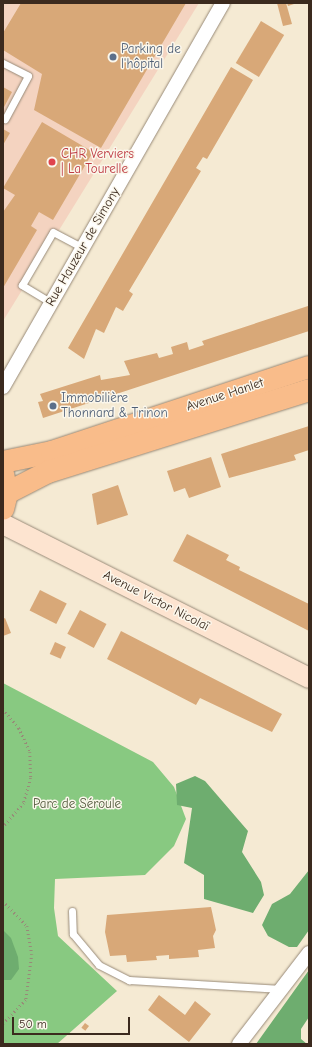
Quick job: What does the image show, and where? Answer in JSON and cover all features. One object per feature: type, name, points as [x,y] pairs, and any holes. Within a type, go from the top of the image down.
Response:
[{"type":"main road","name":"Avenue Hanlet","points":[[3,462],[52,452],[309,367]]},
{"type":"main road","name":"Avenue Hanlet","points":[[4,492],[48,472],[309,390]]},
{"type":"street","name":"Rue Hauzeur de Simony","points":[[3,386],[222,3]]},
{"type":"street","name":"Avenue Victor Nicolaï","points":[[3,524],[309,678]]},
{"type":"street","points":[[240,1044],[309,954]]},
{"type":"lane","points":[[3,63],[28,76],[5,119]]},
{"type":"lane","points":[[50,302],[22,285],[53,232],[83,248]]},
{"type":"lane","points":[[72,912],[73,934],[99,965],[128,980],[282,989]]},
{"type":"path","points":[[3,709],[19,728],[30,752],[31,778],[24,803],[3,827]]},
{"type":"path","points":[[3,901],[27,926],[32,954],[26,1000],[3,1024]]},
{"type":"shaded area","name":"CHR Verviers | La Tourelle","points":[[3,3],[199,3],[3,321]]},
{"type":"green space","name":"Parc de Séroule","points":[[3,683],[153,762],[174,787],[186,819],[174,846],[145,875],[55,879],[54,908],[58,936],[117,991],[57,1044],[3,1044]]},
{"type":"green space","points":[[195,776],[205,781],[248,831],[242,852],[261,882],[264,895],[253,913],[204,899],[204,875],[184,863],[192,808],[177,805],[176,784]]},
{"type":"green space","points":[[309,870],[309,930],[297,947],[289,947],[268,936],[262,925],[272,904],[290,894]]},
{"type":"green space","points":[[3,930],[11,938],[18,957],[19,969],[11,980],[3,980]]},
{"type":"green space","points":[[309,970],[309,1017],[301,1029],[301,1039],[307,1044],[256,1044]]},
{"type":"building","points":[[21,3],[186,3],[101,148],[34,110],[42,74],[3,50],[3,33]]},
{"type":"building","points":[[277,3],[286,3],[292,24],[283,26]]},
{"type":"building","points":[[287,3],[297,3],[288,6]]},
{"type":"building","points":[[261,21],[284,35],[259,77],[236,63]]},
{"type":"building","points":[[231,67],[253,80],[207,159],[203,157],[196,168],[201,171],[129,291],[133,294],[123,311],[116,307],[104,333],[96,329],[84,359],[68,348]]},
{"type":"building","points":[[3,87],[12,92],[3,109]]},
{"type":"building","points":[[42,122],[93,152],[53,220],[39,212],[31,226],[37,230],[3,288],[3,212],[15,195],[3,188]]},
{"type":"building","points":[[3,129],[10,133],[3,145]]},
{"type":"building","points":[[308,306],[309,331],[43,418],[38,402],[43,401],[40,394],[100,375],[101,380],[130,375],[124,361],[157,353],[159,358],[173,354],[171,347],[187,342],[189,350],[204,345],[202,341]]},
{"type":"building","points":[[309,426],[309,450],[294,455],[296,460],[229,478],[221,454]]},
{"type":"building","points":[[211,457],[221,487],[189,498],[185,488],[174,492],[167,471]]},
{"type":"building","points":[[118,485],[128,515],[97,525],[92,494]]},
{"type":"building","points":[[187,534],[229,555],[226,560],[240,567],[239,570],[309,604],[309,631],[173,561]]},
{"type":"building","points":[[40,590],[67,604],[56,624],[30,610]]},
{"type":"building","points":[[80,610],[106,624],[94,648],[67,634]]},
{"type":"building","points":[[5,618],[11,633],[3,636],[3,619]]},
{"type":"building","points":[[121,631],[282,714],[272,732],[200,698],[196,705],[107,659]]},
{"type":"building","points":[[55,642],[66,647],[61,659],[50,654]]},
{"type":"building","points":[[211,907],[216,930],[213,936],[215,948],[198,950],[199,957],[169,959],[169,955],[156,956],[157,960],[127,962],[126,955],[110,956],[105,932],[107,915]]},
{"type":"building","points":[[159,995],[185,1015],[195,1001],[211,1014],[189,1042],[148,1010]]},
{"type":"building","points":[[85,1023],[89,1026],[85,1031],[81,1028]]},
{"type":"place","name":"Parking de l'hôpital","points":[[113,57]]},
{"type":"place","name":"CHR Verviers | La Tourelle","points":[[52,162]]},
{"type":"place","name":"Immobilière Thonnard & Trinon","points":[[53,406]]}]
